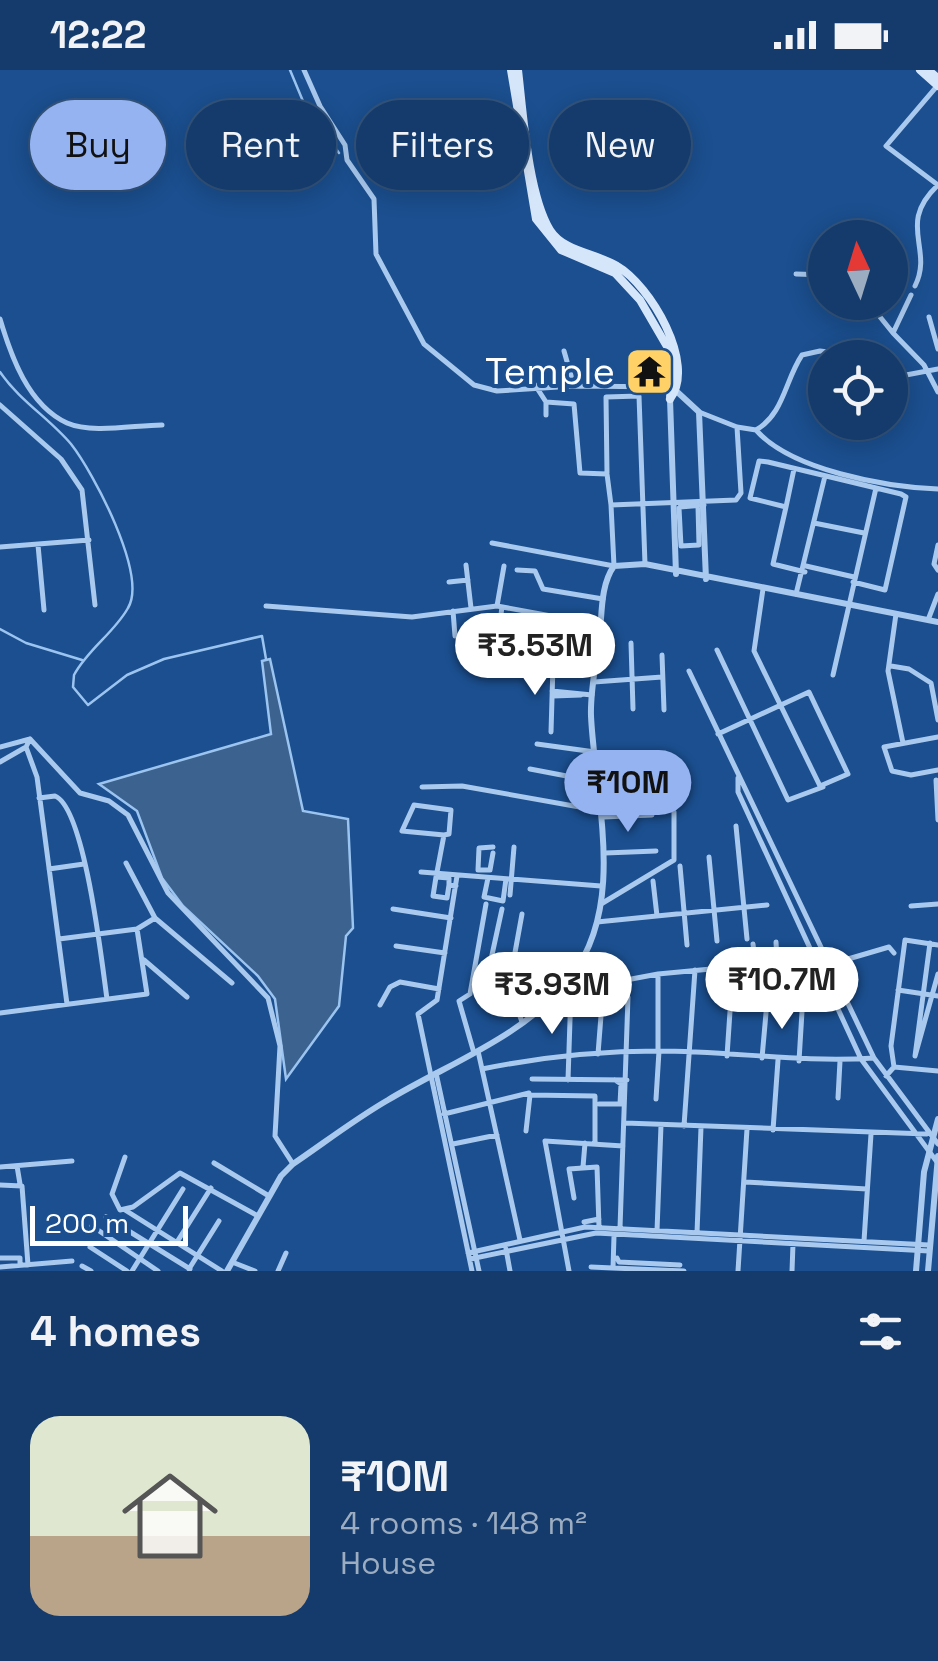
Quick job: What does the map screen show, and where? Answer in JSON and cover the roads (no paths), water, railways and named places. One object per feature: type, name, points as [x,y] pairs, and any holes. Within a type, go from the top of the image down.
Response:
[{"type":"main road","points":[[514,70],[538,196],[550,230],[571,247],[628,274],[668,328],[678,356],[670,399]]},
{"type":"main road","points":[[924,70],[938,78]]},
{"type":"main road","points":[[924,70],[938,86]]},
{"type":"street","points":[[304,70],[320,106],[345,146],[347,160],[374,199],[376,254],[424,344],[474,385],[497,392],[535,385],[673,388],[699,412],[737,428],[756,430],[772,448],[802,461],[898,486],[938,490]]},
{"type":"street","points":[[915,286],[922,268],[915,224],[919,208],[938,186],[886,146],[938,86]]},
{"type":"street","points":[[796,274],[808,274]]},
{"type":"street","points":[[892,332],[911,295]]},
{"type":"street","points":[[929,317],[938,349]]},
{"type":"street","points":[[0,318],[21,376],[65,422],[81,426],[162,425]]},
{"type":"street","points":[[882,320],[928,372],[938,392]]},
{"type":"street","points":[[564,351],[574,386]]},
{"type":"street","points":[[756,430],[774,415],[790,373],[802,355],[808,353]]},
{"type":"street","points":[[908,375],[938,370]]},
{"type":"street","points":[[535,385],[546,402],[546,415]]},
{"type":"street","points":[[125,1158],[112,1194],[116,1208],[224,1271],[293,1164],[476,1052],[558,993],[576,971],[594,923],[604,854],[588,695],[594,682],[603,598],[614,566],[606,397],[638,396],[644,564]]},
{"type":"street","points":[[670,399],[676,574]]},
{"type":"street","points":[[546,402],[574,404],[580,473],[607,474]]},
{"type":"street","points":[[0,405],[62,459],[82,490],[95,605]]},
{"type":"street","points":[[699,412],[706,578]]},
{"type":"street","points":[[702,504],[699,545],[681,546],[678,509],[740,496],[737,428]]},
{"type":"street","points":[[786,507],[750,498],[759,461],[825,476],[876,488],[906,497],[884,590],[773,564],[786,507],[794,469]]},
{"type":"street","points":[[796,596],[825,476]]},
{"type":"street","points":[[833,675],[840,659],[848,604],[876,488]]},
{"type":"street","points":[[611,505],[702,504]]},
{"type":"street","points":[[814,523],[864,533]]},
{"type":"street","points":[[0,548],[89,540]]},
{"type":"street","points":[[492,544],[614,566],[644,564],[676,574],[938,622]]},
{"type":"street","points":[[38,545],[44,610]]},
{"type":"street","points":[[938,545],[934,564],[938,570]]},
{"type":"street","points":[[466,565],[471,608]]},
{"type":"street","points":[[497,643],[504,566]]},
{"type":"street","points":[[517,570],[535,571],[543,589],[603,598]]},
{"type":"street","points":[[450,582],[468,580]]},
{"type":"street","points":[[764,589],[754,651],[823,787]]},
{"type":"street","points":[[928,620],[938,594]]},
{"type":"street","points":[[266,606],[412,617],[500,606],[600,625]]},
{"type":"street","points":[[453,611],[454,636]]},
{"type":"street","points":[[896,614],[891,666],[903,744]]},
{"type":"street","points":[[557,654],[562,618]]},
{"type":"street","points":[[631,644],[634,709]]},
{"type":"street","points":[[717,650],[749,720],[790,802],[848,771],[809,692],[780,706],[749,720],[718,734]]},
{"type":"street","points":[[662,655],[664,710]]},
{"type":"street","points":[[552,732],[553,666]]},
{"type":"street","points":[[891,666],[909,669],[931,683],[938,720]]},
{"type":"street","points":[[689,670],[874,1058],[933,1139]]},
{"type":"street","points":[[594,682],[662,677]]},
{"type":"street","points":[[552,693],[588,695]]},
{"type":"street","points":[[938,737],[884,748],[892,771],[911,775],[938,770]]},
{"type":"street","points":[[0,762],[26,746],[30,739]]},
{"type":"street","points":[[0,747],[30,739]]},
{"type":"street","points":[[30,739],[80,793],[109,802],[128,816],[168,894],[268,998],[280,1046],[276,1136],[293,1164]]},
{"type":"street","points":[[537,744],[595,752]]},
{"type":"street","points":[[26,746],[40,798],[67,1004]]},
{"type":"street","points":[[530,768],[598,782]]},
{"type":"street","points":[[738,778],[738,792],[861,1058],[915,1136],[937,1159],[928,1271]]},
{"type":"street","points":[[925,783],[937,780],[938,820]]},
{"type":"street","points":[[422,787],[462,786],[602,814],[652,815]]},
{"type":"street","points":[[40,798],[62,799],[84,864],[107,999]]},
{"type":"street","points":[[415,805],[450,809],[450,834],[444,835],[404,832],[402,823],[415,805]]},
{"type":"street","points":[[598,906],[674,860],[674,812]]},
{"type":"street","points":[[736,826],[743,908],[755,962]]},
{"type":"street","points":[[436,873],[444,835]]},
{"type":"street","points":[[473,877],[477,842]]},
{"type":"street","points":[[489,877],[477,869],[479,848],[493,850],[489,877],[484,898],[503,901],[514,847]]},
{"type":"street","points":[[604,854],[656,851]]},
{"type":"street","points":[[709,858],[718,941]]},
{"type":"street","points":[[126,862],[154,918],[232,982]]},
{"type":"street","points":[[49,869],[84,864]]},
{"type":"street","points":[[680,866],[686,945]]},
{"type":"street","points":[[421,872],[601,886]]},
{"type":"street","points":[[457,1182],[446,1113],[418,1014],[422,1007],[435,1003],[450,918],[453,886],[449,878],[436,877],[433,896],[447,898],[453,886],[458,876]]},
{"type":"street","points":[[507,880],[510,895]]},
{"type":"street","points":[[653,881],[657,916]]},
{"type":"street","points":[[486,904],[470,994],[459,1001],[482,1069],[520,1240]]},
{"type":"street","points":[[912,906],[938,904]]},
{"type":"street","points":[[594,923],[767,905]]},
{"type":"street","points":[[502,909],[484,996],[516,1004],[522,1022]]},
{"type":"street","points":[[393,910],[450,918]]},
{"type":"street","points":[[506,1002],[522,914]]},
{"type":"street","points":[[58,939],[137,929],[154,918]]},
{"type":"street","points":[[0,1013],[147,994],[137,929]]},
{"type":"street","points":[[886,1076],[894,1067],[891,1046],[905,940],[934,944],[915,1056],[935,996],[938,974]]},
{"type":"street","points":[[776,942],[777,961]]},
{"type":"street","points":[[396,946],[445,953]]},
{"type":"street","points":[[558,993],[733,964],[830,964],[889,947],[894,954]]},
{"type":"street","points":[[755,962],[765,964],[790,957]]},
{"type":"street","points":[[141,958],[187,998]]},
{"type":"street","points":[[727,1056],[733,964]]},
{"type":"street","points":[[765,964],[768,993],[829,994]]},
{"type":"street","points":[[684,1126],[696,970]]},
{"type":"street","points":[[656,1099],[658,974]]},
{"type":"street","points":[[380,1006],[390,987],[400,982],[439,989]]},
{"type":"street","points":[[568,1080],[570,990]]},
{"type":"street","points":[[898,990],[935,996]]},
{"type":"street","points":[[799,1062],[802,995]]},
{"type":"street","points":[[623,1104],[628,997]]},
{"type":"street","points":[[762,1058],[767,1002]]},
{"type":"street","points":[[598,1054],[602,1003]]},
{"type":"street","points":[[482,1069],[568,1054],[658,1051],[799,1062],[874,1058]]},
{"type":"street","points":[[773,1130],[778,1060]]},
{"type":"street","points":[[838,1098],[840,1060]]},
{"type":"street","points":[[894,1067],[938,1070]]},
{"type":"street","points":[[433,1075],[438,1116],[476,1271]]},
{"type":"street","points":[[532,1079],[627,1080]]},
{"type":"street","points":[[613,1268],[625,1123],[621,1084],[616,1080]]},
{"type":"street","points":[[438,1116],[528,1093]]},
{"type":"street","points":[[526,1131],[530,1095],[596,1096],[595,1144]]},
{"type":"street","points":[[597,1104],[623,1104]]},
{"type":"street","points":[[916,1271],[928,1152],[938,1119]]},
{"type":"street","points":[[625,1123],[933,1139]]},
{"type":"street","points":[[657,1230],[661,1125]]},
{"type":"street","points":[[697,1232],[701,1127]]},
{"type":"street","points":[[738,1271],[747,1129]]},
{"type":"street","points":[[864,1242],[871,1134]]},
{"type":"street","points":[[453,1144],[497,1135]]},
{"type":"street","points":[[569,1271],[545,1141],[623,1146]]},
{"type":"street","points":[[583,1167],[585,1143]]},
{"type":"street","points":[[0,1168],[72,1161]]},
{"type":"street","points":[[214,1162],[269,1196]]},
{"type":"street","points":[[17,1166],[23,1261]]},
{"type":"street","points":[[574,1198],[569,1170],[597,1167],[599,1223]]},
{"type":"street","points":[[125,1210],[180,1172],[258,1216]]},
{"type":"street","points":[[745,1182],[867,1189]]},
{"type":"street","points":[[0,1185],[20,1184]]},
{"type":"street","points":[[176,1242],[211,1188]]},
{"type":"street","points":[[90,1247],[130,1271],[183,1189]]},
{"type":"street","points":[[106,1217],[189,1270],[219,1220]]},
{"type":"street","points":[[584,1222],[616,1230],[918,1248]]},
{"type":"street","points":[[472,1255],[506,1250],[599,1223]]},
{"type":"street","points":[[92,1226],[158,1271]]},
{"type":"street","points":[[472,1255],[520,1240],[616,1230],[697,1232],[793,1244],[929,1248]]},
{"type":"street","points":[[792,1271],[793,1244]]},
{"type":"street","points":[[506,1250],[510,1271]]},
{"type":"street","points":[[278,1271],[286,1253]]},
{"type":"street","points":[[0,1258],[72,1261]]},
{"type":"street","points":[[617,1258],[619,1262],[650,1268]]},
{"type":"street","points":[[0,1267],[23,1261]]},
{"type":"street","points":[[232,1262],[255,1271]]},
{"type":"street","points":[[82,1266],[91,1271]]},
{"type":"street","points":[[591,1267],[679,1269]]},
{"type":"water","points":[[270,659],[303,811],[348,819],[353,928],[346,936],[339,1006],[286,1079],[275,999],[258,976],[183,906],[162,878],[137,811],[99,784],[271,734],[262,661]]},
{"type":"waterway","points":[[290,70],[305,106],[339,153]]},
{"type":"waterway","points":[[0,372],[71,444],[104,499],[125,549],[131,572],[128,608],[74,675],[73,687],[88,705],[127,675],[164,659],[262,636],[266,659]]},
{"type":"waterway","points":[[0,629],[26,643],[82,660]]},
{"type":"place","name":"Temple","points":[[650,371]]}]
